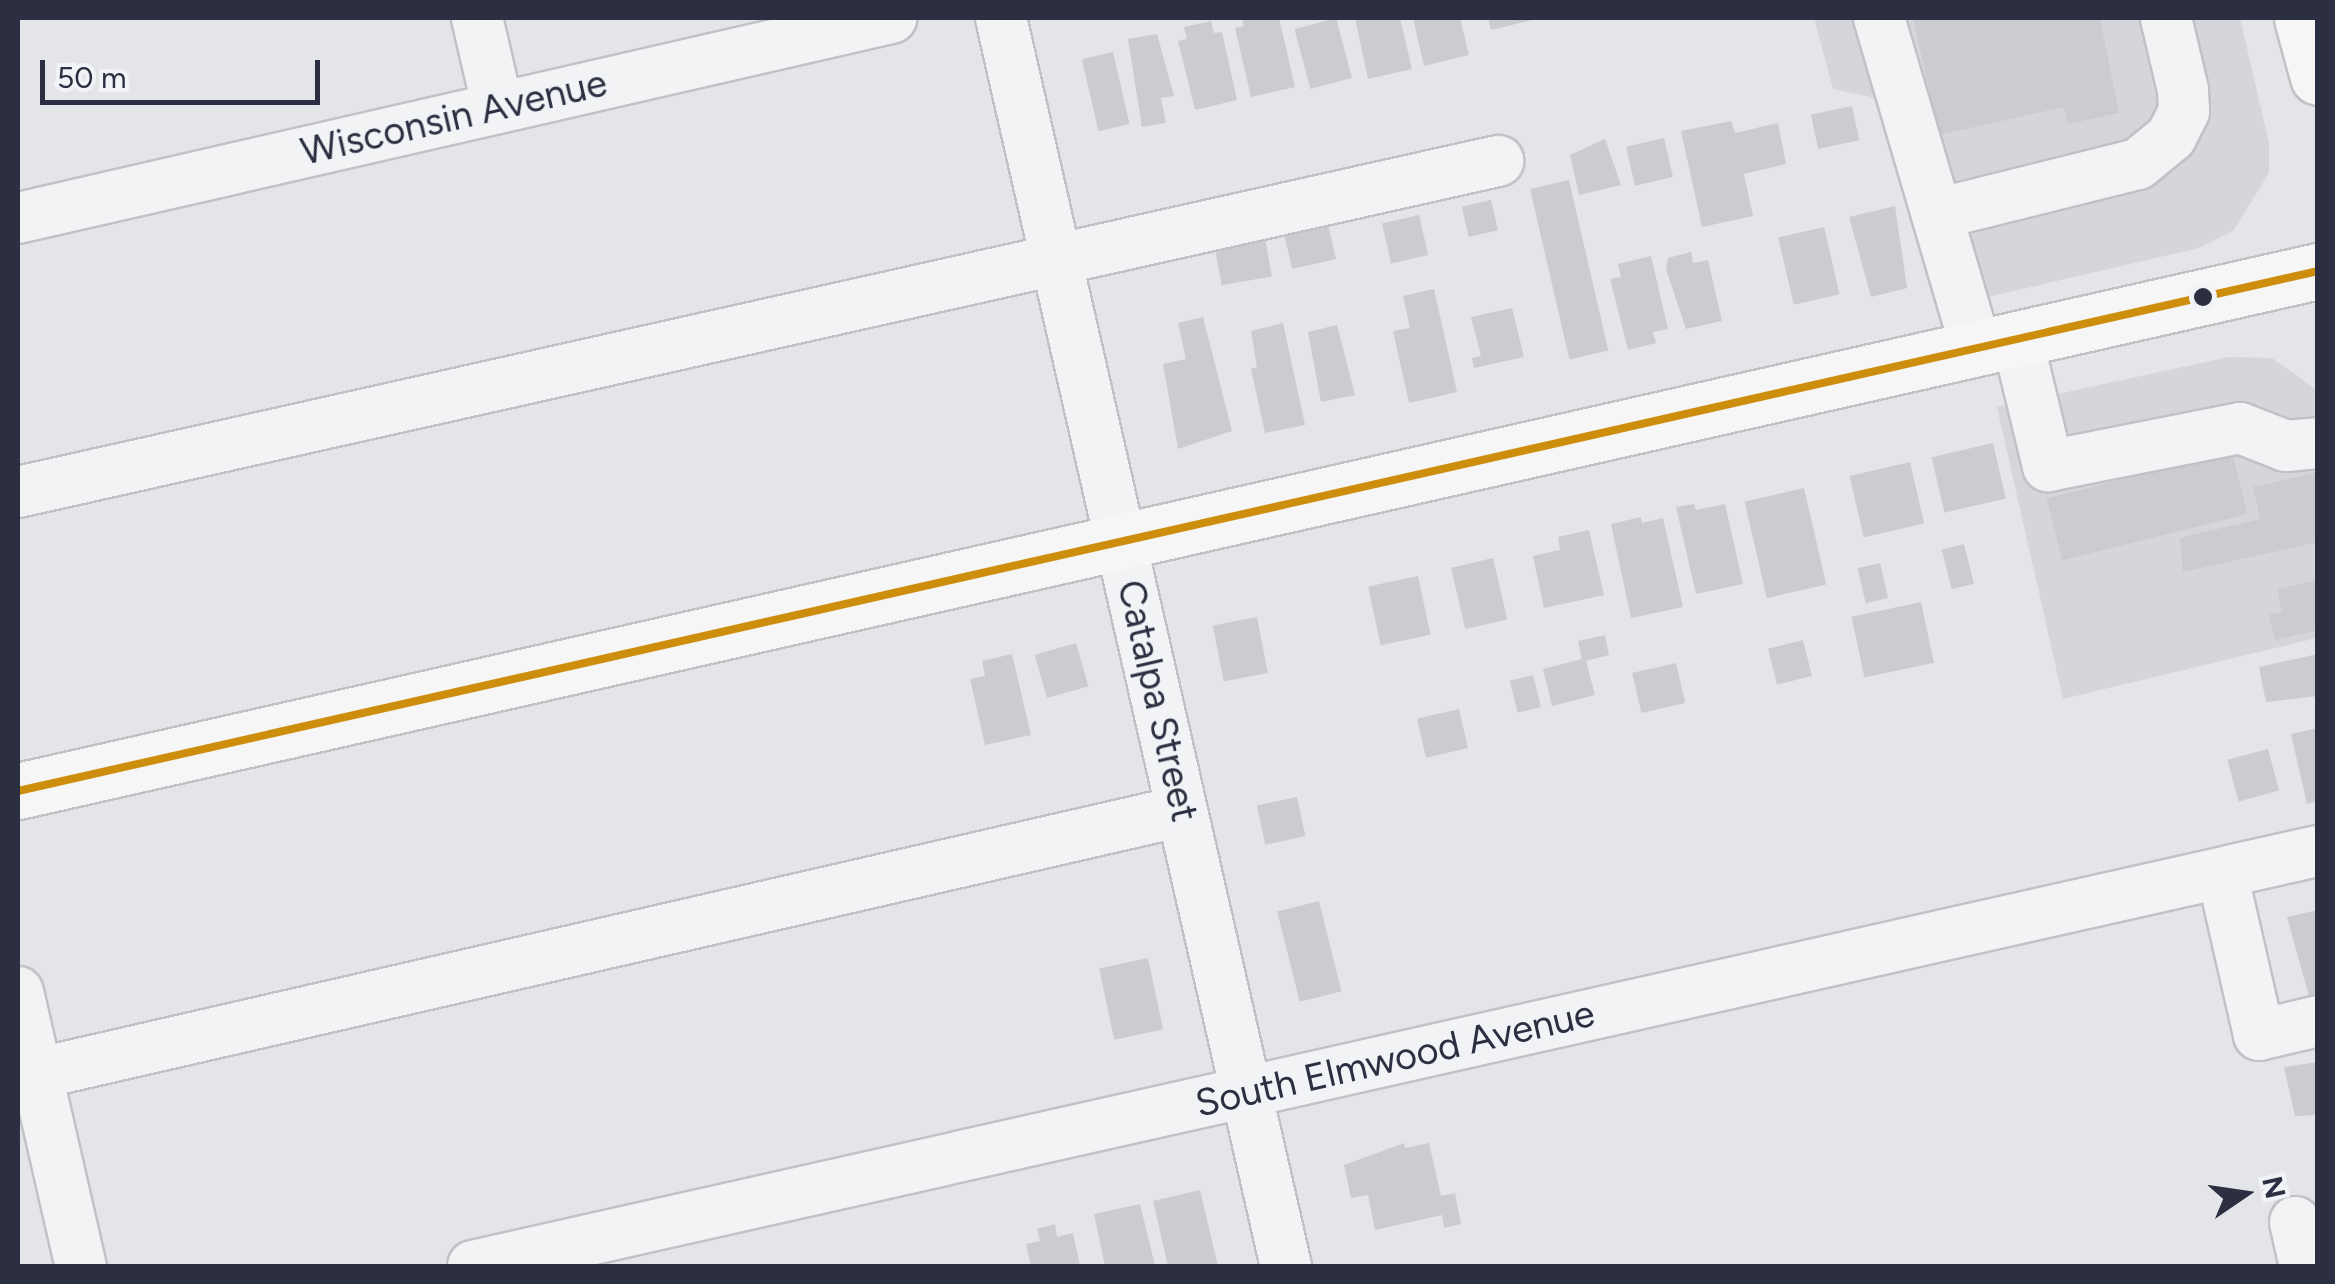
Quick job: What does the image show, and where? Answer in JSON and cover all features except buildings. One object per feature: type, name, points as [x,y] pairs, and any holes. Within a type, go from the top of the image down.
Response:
[{"type":"main road","points":[[18,791],[2318,270]]},
{"type":"street","points":[[477,18],[498,108]]},
{"type":"street","name":"Wisconsin Avenue","points":[[18,218],[891,18]]},
{"type":"street","name":"Catalpa Street","points":[[1001,18],[1286,1266]]},
{"type":"street","points":[[1879,18],[1937,214],[2048,466],[2240,428],[2264,432],[2286,446],[2318,443]]},
{"type":"street","points":[[1937,214],[2138,164],[2171,137],[2184,111],[2184,90],[2166,18]]},
{"type":"street","points":[[18,492],[1057,264],[1498,161]]},
{"type":"street","points":[[27,1076],[1182,811]]},
{"type":"street","name":"South Elmwood Avenue","points":[[473,1266],[669,1245],[1246,1093],[2318,851]]},
{"type":"street","points":[[2222,872],[2258,1035],[2318,1021]]},
{"type":"street","points":[[18,992],[27,1076],[80,1266]]},
{"type":"shaded area","points":[[1814,18],[2240,18],[2269,143],[2269,173],[2233,231],[2199,248],[1936,309],[1890,101],[1833,89]]},
{"type":"shaded area","points":[[2229,357],[2272,358],[2318,391],[2317,638],[2063,699],[1997,407]]},
{"type":"transit line","points":[[18,791],[2318,271]]}]
